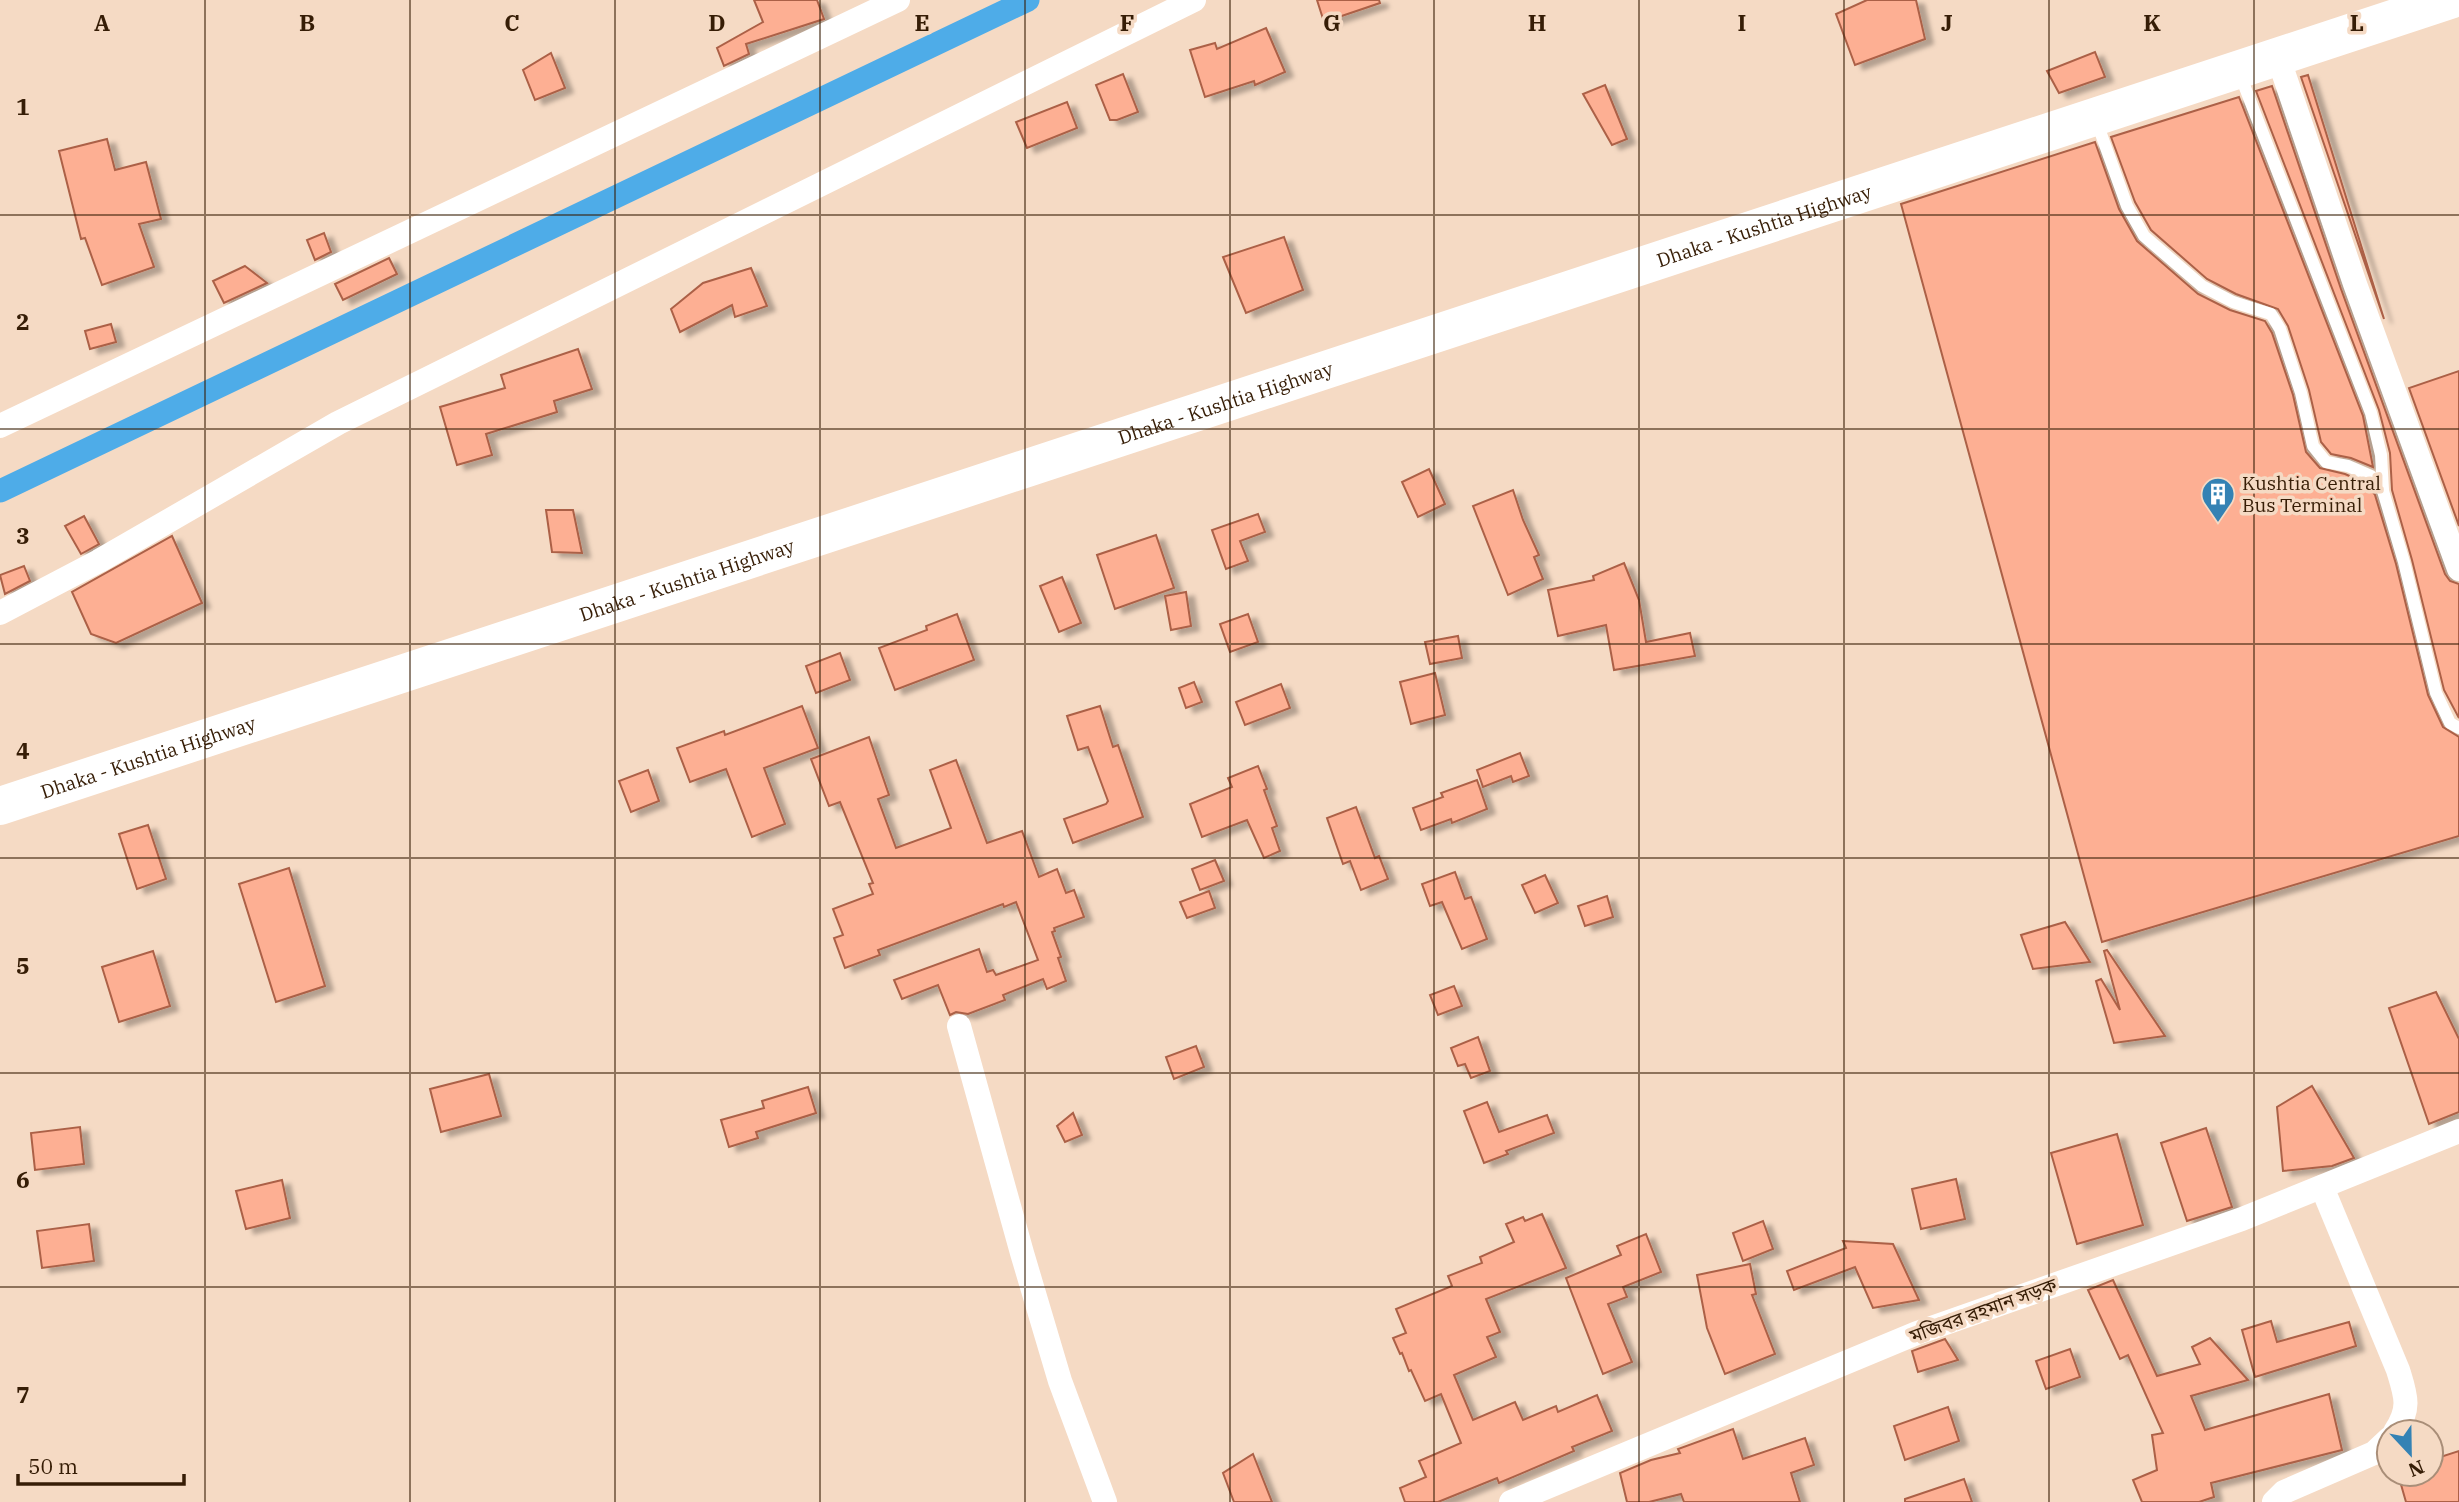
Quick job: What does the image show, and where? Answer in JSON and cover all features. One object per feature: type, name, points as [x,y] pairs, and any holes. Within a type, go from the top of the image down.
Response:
[{"type":"main road","name":"Dhaka - Kushtia Highway","points":[[0,806],[2450,0]]},
{"type":"street","points":[[0,426],[898,0]]},
{"type":"street","points":[[0,613],[99,561],[338,423],[1194,0]]},
{"type":"street","points":[[2278,57],[2355,284],[2459,569]]},
{"type":"street","points":[[959,1026],[1060,1381],[1105,1502]]},
{"type":"street","name":"মজিবর রহমান সড়ক","points":[[1511,1502],[1917,1333],[2242,1219],[2459,1131]]},
{"type":"street","points":[[2322,1187],[2398,1370],[2407,1398],[2404,1418]]},
{"type":"street","points":[[2274,1502],[2284,1492],[2375,1452]]},
{"type":"lane","points":[[2238,70],[2371,413],[2381,455],[2383,491],[2404,562],[2436,693],[2451,723],[2459,728]]},
{"type":"lane","points":[[2095,117],[2127,206],[2144,236],[2202,286],[2233,302],[2271,314],[2280,328],[2301,393],[2313,446],[2326,462],[2348,466],[2371,477],[2383,491]]},
{"type":"building","points":[[754,0],[817,0],[824,19],[746,44],[749,54],[724,66],[717,48],[763,22]]},
{"type":"building","points":[[1317,0],[1379,0],[1380,3],[1324,22]]},
{"type":"building","points":[[1867,0],[1916,0],[1925,39],[1855,65],[1836,14]]},
{"type":"building","points":[[1266,28],[1285,72],[1255,85],[1254,81],[1205,97],[1190,50],[1215,43],[1217,49]]},
{"type":"building","points":[[2095,52],[2105,77],[2059,93],[2047,71]]},
{"type":"building","points":[[551,53],[565,88],[535,100],[523,70]]},
{"type":"building","points":[[1123,74],[1138,112],[1110,120],[1096,85]]},
{"type":"building","points":[[2308,75],[2384,319],[2301,77]]},
{"type":"building","points":[[1605,85],[1627,139],[1612,145],[1583,94]]},
{"type":"building","points":[[2272,86],[2341,289],[2445,574],[2450,581],[2459,584],[2459,718],[2444,690],[2392,490],[2390,453],[2379,410],[2256,91]]},
{"type":"building","points":[[2239,97],[2363,416],[2373,467],[2331,454],[2321,442],[2309,390],[2288,326],[2278,309],[2236,294],[2207,279],[2151,230],[2135,202],[2111,137]]},
{"type":"building","points":[[1067,102],[1077,128],[1027,148],[1016,122]]},
{"type":"building","points":[[107,139],[115,170],[146,162],[161,219],[139,224],[154,267],[102,285],[85,238],[81,239],[59,151]]},
{"type":"building","name":"Kushtia Central Bus Terminal","points":[[2095,142],[2119,209],[2137,241],[2198,294],[2230,310],[2265,321],[2272,333],[2293,395],[2306,452],[2320,468],[2366,483],[2375,495],[2396,564],[2428,695],[2443,727],[2459,737],[2459,836],[2102,942],[1901,204]]},
{"type":"building","points":[[324,233],[331,252],[315,260],[307,240]]},
{"type":"building","points":[[1284,237],[1303,290],[1246,313],[1223,257]]},
{"type":"building","points":[[389,258],[397,274],[343,300],[335,284]]},
{"type":"building","points":[[245,266],[267,283],[224,303],[213,281]]},
{"type":"building","points":[[751,268],[767,306],[735,317],[732,305],[680,332],[671,309],[703,283]]},
{"type":"building","points":[[111,324],[116,342],[90,349],[85,331]]},
{"type":"building","points":[[578,349],[592,389],[554,401],[557,412],[486,434],[492,455],[457,465],[440,407],[505,388],[501,375]]},
{"type":"building","points":[[2459,371],[2459,526],[2409,388]]},
{"type":"building","points":[[1429,469],[1445,504],[1418,517],[1402,482]]},
{"type":"building","points":[[1513,490],[1539,555],[1534,557],[1543,579],[1508,595],[1473,506]]},
{"type":"building","points":[[546,510],[573,510],[582,553],[552,552]]},
{"type":"building","points":[[1258,514],[1265,532],[1240,541],[1248,561],[1226,569],[1212,530]]},
{"type":"building","points":[[84,516],[99,544],[81,554],[65,526]]},
{"type":"building","points":[[1156,535],[1174,588],[1115,609],[1097,555]]},
{"type":"building","points":[[172,536],[202,603],[116,643],[91,634],[72,592]]},
{"type":"building","points":[[1624,563],[1639,600],[1646,642],[1690,633],[1695,656],[1614,670],[1606,625],[1558,636],[1548,590],[1594,580],[1593,576]]},
{"type":"building","points":[[24,566],[30,581],[5,594],[0,575]]},
{"type":"building","points":[[1062,577],[1081,623],[1059,632],[1040,586]]},
{"type":"building","points":[[1186,592],[1191,626],[1171,630],[1165,596]]},
{"type":"building","points":[[957,614],[974,660],[895,690],[879,648],[927,630],[926,626]]},
{"type":"building","points":[[1248,614],[1258,642],[1230,652],[1220,624]]},
{"type":"building","points":[[1458,636],[1462,658],[1430,664],[1425,642]]},
{"type":"building","points":[[840,653],[850,680],[816,693],[806,666]]},
{"type":"building","points":[[1435,673],[1445,715],[1411,724],[1400,682]]},
{"type":"building","points":[[1194,682],[1202,702],[1186,708],[1179,688]]},
{"type":"building","points":[[1281,684],[1290,708],[1245,725],[1236,702]]},
{"type":"building","points":[[802,706],[818,748],[764,768],[785,824],[752,837],[726,769],[690,782],[677,748],[724,731],[725,735]]},
{"type":"building","points":[[1100,706],[1113,747],[1118,745],[1143,817],[1073,843],[1064,819],[1108,801],[1088,747],[1078,750],[1067,716]]},
{"type":"building","points":[[869,737],[889,795],[878,799],[896,848],[951,828],[930,770],[956,760],[987,843],[1022,831],[1039,877],[1057,869],[1066,893],[1074,890],[1084,917],[1054,928],[1055,931],[1052,932],[1066,981],[1047,989],[1043,979],[1003,995],[1005,1000],[968,1014],[956,1012],[950,1015],[938,985],[902,999],[894,980],[979,949],[987,972],[993,970],[996,975],[1038,960],[1016,902],[1004,907],[1003,904],[878,950],[880,955],[845,968],[834,938],[843,935],[833,909],[873,894],[869,884],[873,883],[840,802],[829,806],[811,759]]},
{"type":"building","points":[[1520,753],[1529,776],[1513,782],[1511,776],[1483,787],[1477,770]]},
{"type":"building","points":[[1258,766],[1277,826],[1272,828],[1280,851],[1264,858],[1247,820],[1202,837],[1190,804],[1232,787],[1228,778]]},
{"type":"building","points":[[648,770],[659,801],[631,812],[619,781]]},
{"type":"building","points":[[1477,780],[1487,809],[1452,823],[1451,819],[1421,830],[1413,808],[1443,797],[1441,793]]},
{"type":"building","points":[[1356,807],[1375,858],[1379,856],[1388,879],[1361,890],[1350,861],[1343,864],[1327,818]]},
{"type":"building","points":[[148,825],[166,879],[137,889],[119,834]]},
{"type":"building","points":[[1215,860],[1224,881],[1200,890],[1192,869]]},
{"type":"building","points":[[289,868],[325,986],[276,1002],[239,884]]},
{"type":"building","points":[[1455,872],[1465,899],[1471,897],[1487,939],[1462,949],[1442,902],[1430,906],[1422,884]]},
{"type":"building","points":[[1545,875],[1558,903],[1535,913],[1522,885]]},
{"type":"building","points":[[1209,891],[1215,908],[1187,918],[1180,902]]},
{"type":"building","points":[[1607,896],[1613,917],[1585,926],[1578,906]]},
{"type":"building","points":[[2065,922],[2090,962],[2033,969],[2021,935]]},
{"type":"building","points":[[2107,950],[2165,1036],[2114,1043],[2096,981],[2101,979],[2120,1010],[2104,951]]},
{"type":"building","points":[[153,951],[170,1006],[119,1022],[102,967]]},
{"type":"building","points":[[1454,986],[1462,1006],[1438,1015],[1430,995]]},
{"type":"building","points":[[2436,992],[2459,1039],[2459,1112],[2429,1124],[2389,1008]]},
{"type":"building","points":[[1478,1037],[1490,1071],[1471,1078],[1465,1064],[1458,1066],[1451,1048]]},
{"type":"building","points":[[1196,1046],[1204,1067],[1174,1079],[1166,1057]]},
{"type":"building","points":[[489,1074],[501,1116],[441,1132],[430,1089]]},
{"type":"building","points":[[2312,1086],[2354,1158],[2332,1166],[2283,1171],[2277,1107]]},
{"type":"building","points":[[808,1087],[816,1113],[756,1132],[758,1138],[729,1147],[721,1120],[764,1108],[762,1101]]},
{"type":"building","points":[[1487,1102],[1499,1132],[1547,1115],[1554,1133],[1506,1151],[1508,1154],[1484,1163],[1464,1111]]},
{"type":"building","points":[[1073,1113],[1082,1135],[1065,1142],[1057,1126]]},
{"type":"building","points":[[80,1127],[84,1164],[35,1170],[31,1133]]},
{"type":"building","points":[[2206,1128],[2232,1207],[2187,1221],[2161,1143]]},
{"type":"building","points":[[2117,1134],[2143,1225],[2077,1244],[2051,1153]]},
{"type":"building","points":[[1956,1179],[1965,1219],[1921,1229],[1912,1189]]},
{"type":"building","points":[[282,1180],[290,1218],[246,1229],[236,1191]]},
{"type":"building","points":[[1542,1214],[1566,1268],[1486,1299],[1500,1332],[1487,1337],[1496,1357],[1454,1375],[1473,1420],[1515,1402],[1523,1420],[1556,1406],[1558,1412],[1597,1395],[1612,1431],[1572,1447],[1574,1451],[1499,1483],[1497,1478],[1438,1502],[1405,1502],[1400,1488],[1426,1477],[1419,1461],[1461,1443],[1441,1394],[1425,1401],[1402,1353],[1400,1354],[1393,1338],[1406,1333],[1396,1309],[1452,1286],[1448,1276],[1482,1263],[1480,1257],[1514,1242],[1506,1224],[1523,1217],[1525,1221]]},
{"type":"building","points":[[1763,1221],[1773,1249],[1743,1261],[1733,1233]]},
{"type":"building","points":[[89,1224],[94,1261],[42,1268],[37,1231]]},
{"type":"building","points":[[1646,1234],[1661,1272],[1623,1287],[1627,1297],[1608,1304],[1632,1362],[1603,1374],[1566,1278],[1621,1255],[1617,1246]]},
{"type":"building","points":[[1843,1241],[1893,1244],[1919,1300],[1873,1308],[1855,1267],[1794,1290],[1787,1271],[1846,1248]]},
{"type":"building","points":[[1750,1264],[1756,1294],[1752,1295],[1775,1354],[1725,1374],[1707,1328],[1697,1275]]},
{"type":"building","points":[[2113,1280],[2157,1376],[2200,1364],[2192,1347],[2210,1338],[2248,1380],[2191,1396],[2205,1430],[2329,1394],[2342,1450],[2211,1483],[2214,1497],[2199,1502],[2142,1502],[2133,1480],[2157,1470],[2152,1435],[2163,1433],[2128,1355],[2120,1359],[2088,1290]]},
{"type":"building","points":[[2271,1321],[2277,1342],[2349,1322],[2356,1346],[2255,1377],[2242,1330]]},
{"type":"building","points":[[1945,1339],[1958,1360],[1918,1372],[1912,1351]]},
{"type":"building","points":[[2070,1349],[2080,1377],[2046,1389],[2036,1361]]},
{"type":"building","points":[[1948,1407],[1959,1441],[1905,1460],[1894,1426]]},
{"type":"building","points":[[1733,1429],[1743,1459],[1805,1438],[1814,1465],[1791,1473],[1800,1502],[1684,1502],[1681,1494],[1649,1502],[1627,1502],[1620,1473],[1651,1460],[1680,1453],[1678,1449]]},
{"type":"building","points":[[2459,1451],[2459,1502],[2406,1502],[2402,1488],[2445,1488],[2445,1456]]},
{"type":"building","points":[[1253,1454],[1272,1502],[1234,1502],[1223,1473]]},
{"type":"building","points":[[1964,1479],[1972,1502],[1905,1502],[1905,1499]]},
{"type":"waterway","points":[[0,491],[1028,0]]},
{"type":"place","name":"Kushtia Central Bus Terminal","points":[[2218,524]]}]
